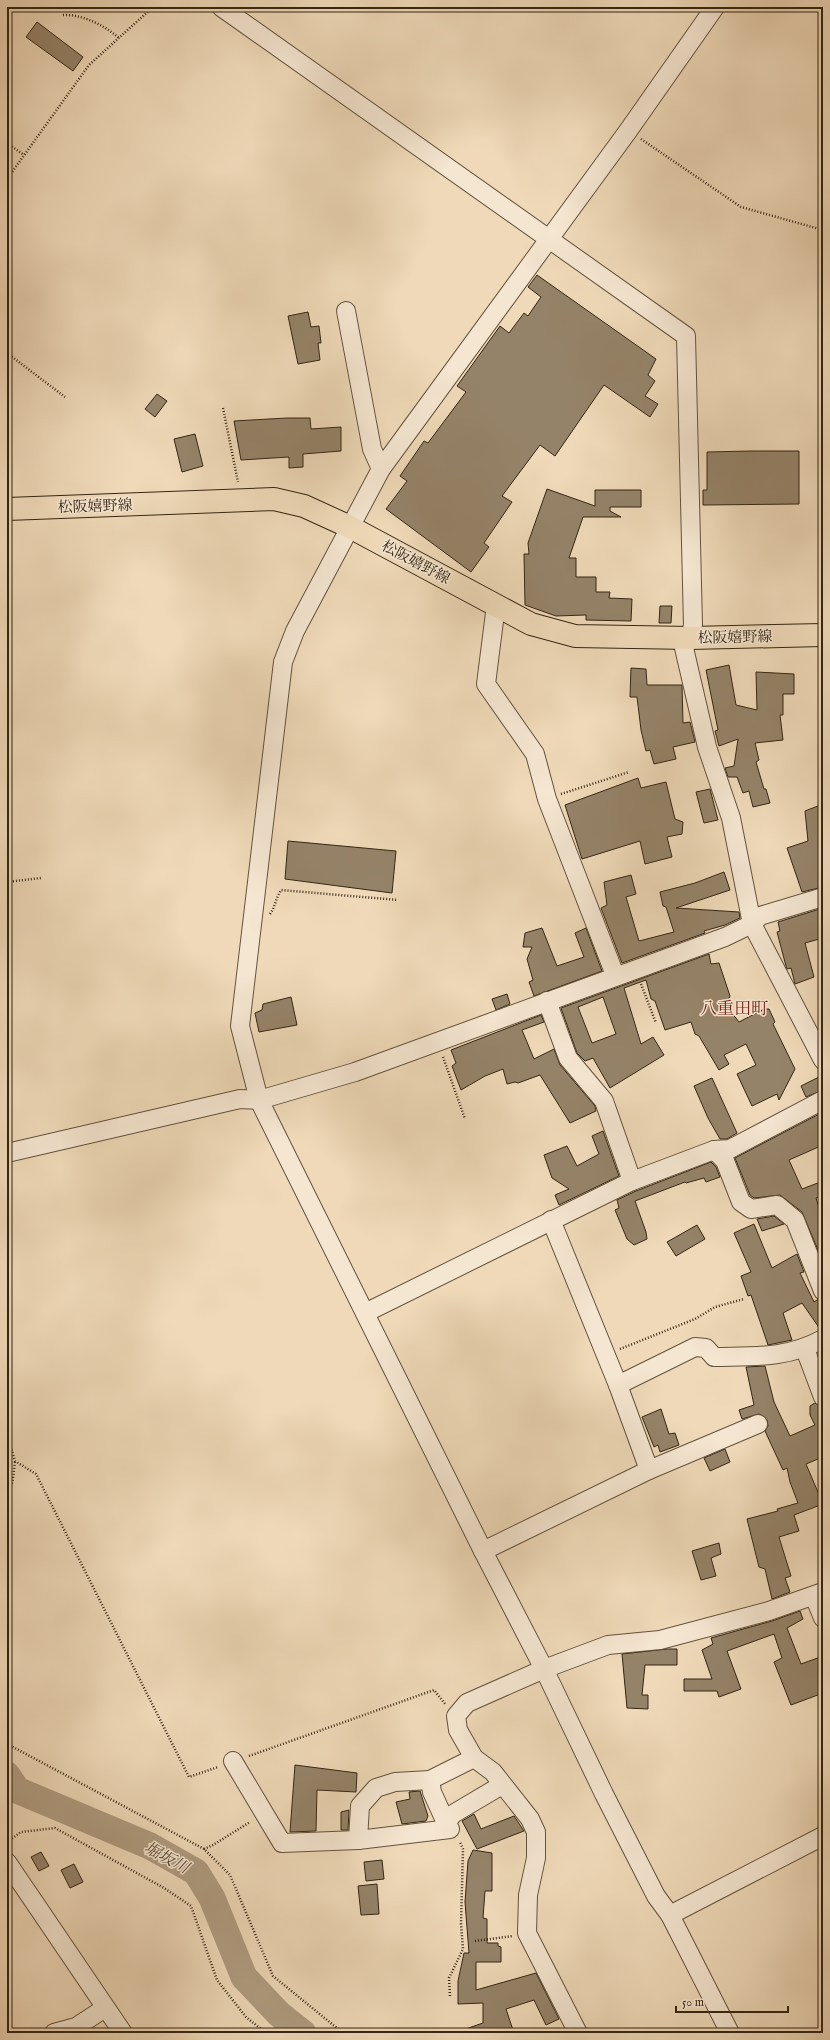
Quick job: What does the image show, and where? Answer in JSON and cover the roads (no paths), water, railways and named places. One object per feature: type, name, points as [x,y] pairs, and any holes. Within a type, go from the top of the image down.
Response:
[{"type":"main road","name":"松阪嬉野線","points":[[7,509],[274,500],[304,506],[350,527],[531,624],[575,636],[690,638],[823,635]]},
{"type":"street","points":[[221,7],[686,336],[693,625],[690,638],[684,648],[707,747],[731,818],[752,924],[823,1060]]},
{"type":"street","points":[[715,7],[628,130],[381,468],[296,631],[283,662],[240,1026],[259,1100],[483,1551],[544,1668],[604,1794],[656,1896],[670,1914],[730,2033]]},
{"type":"street","points":[[346,311],[372,449],[381,468]]},
{"type":"street","points":[[496,605],[486,684],[535,754],[547,799],[615,975]]},
{"type":"street","points":[[7,1153],[240,1099],[259,1100],[355,1072],[615,975],[724,937],[752,924],[760,916],[823,897]]},
{"type":"street","points":[[547,1001],[568,1058],[604,1101],[632,1181]]},
{"type":"street","points":[[365,1313],[632,1181],[714,1150],[730,1149],[823,1100]]},
{"type":"street","points":[[714,1150],[725,1161],[741,1202],[752,1210],[777,1205],[795,1220],[823,1291]]},
{"type":"street","points":[[551,1220],[618,1385],[649,1470]]},
{"type":"street","points":[[618,1385],[695,1347],[706,1348],[714,1357],[773,1356],[805,1349],[823,1339]]},
{"type":"street","points":[[805,1349],[823,1397]]},
{"type":"street","points":[[483,1551],[649,1470],[758,1424]]},
{"type":"street","points":[[578,2033],[527,1933],[528,1895],[536,1858],[536,1832],[530,1820],[493,1772],[474,1758],[458,1730],[456,1716],[467,1702],[544,1668],[608,1645],[660,1640],[769,1611],[818,1594],[823,1618]]},
{"type":"street","points":[[358,1840],[360,1806],[376,1788],[395,1782],[430,1780],[474,1758]]},
{"type":"street","points":[[233,1761],[282,1843],[358,1840],[448,1826]]},
{"type":"street","points":[[430,1780],[432,1792],[448,1826]]},
{"type":"street","points":[[448,1826],[453,1814],[502,1785]]},
{"type":"street","points":[[670,1914],[823,1836]]},
{"type":"street","points":[[7,1862],[123,2033]]},
{"type":"street","points":[[54,2033],[76,2027],[105,2008]]},
{"type":"waterway","name":"堀坂川","points":[[7,1775],[17,1790],[150,1846],[196,1872],[212,1898],[244,1977],[279,2014],[303,2033]]},
{"type":"district","name":"八重田町","points":[[734,1008]]}]
